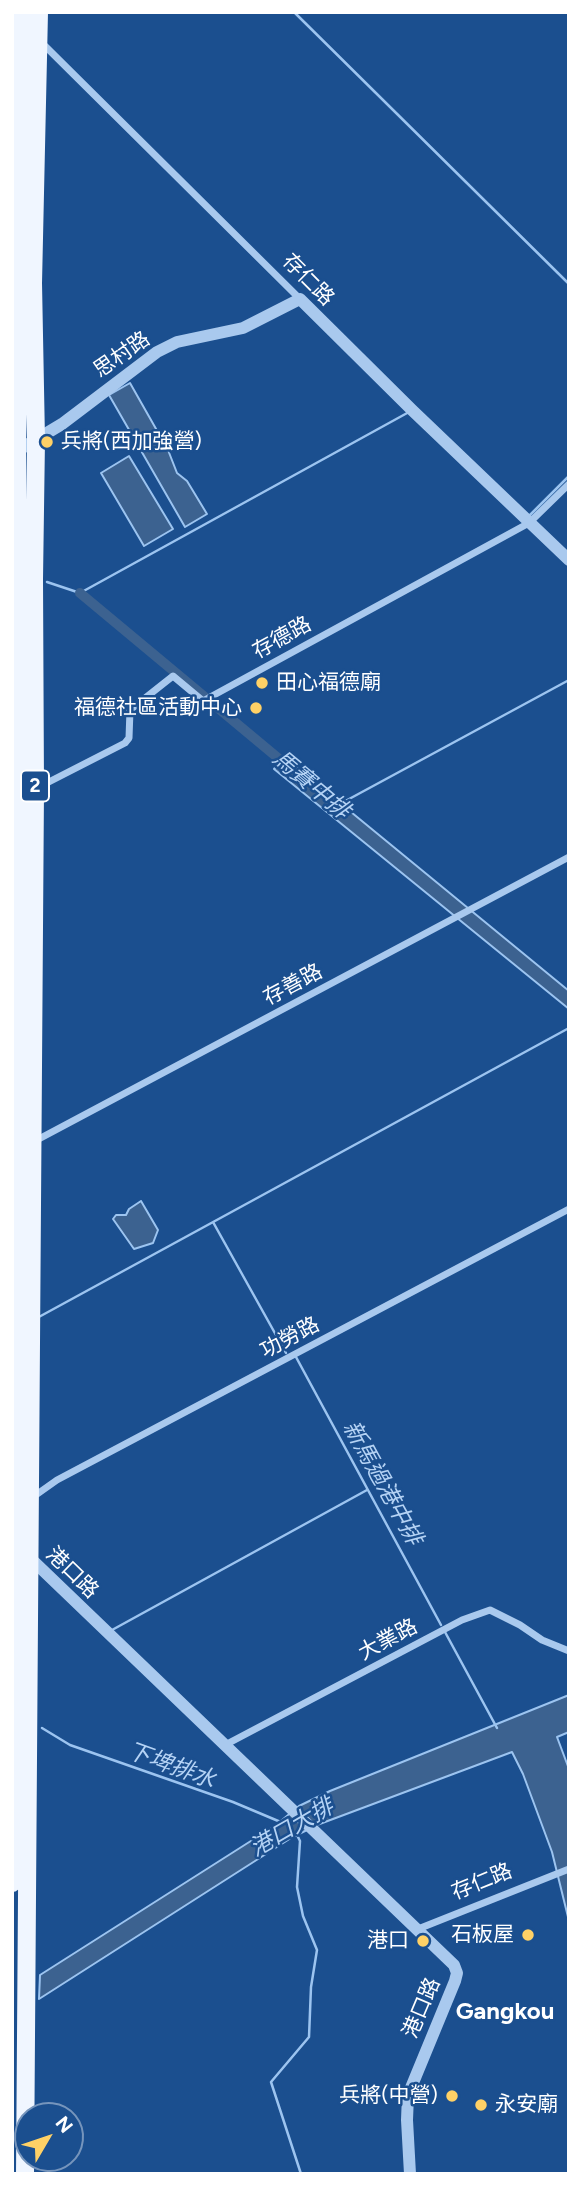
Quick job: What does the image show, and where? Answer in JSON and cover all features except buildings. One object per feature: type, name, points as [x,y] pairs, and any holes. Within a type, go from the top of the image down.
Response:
[{"type":"main road","name":"2","points":[[26,283],[16,221],[24,76],[39,41],[40,12]]},
{"type":"main road","name":"2","points":[[23,19],[26,283],[22,387],[15,452],[15,806],[21,973],[33,1143],[29,1499],[31,1560],[21,1788],[19,1994],[25,2174]]},
{"type":"main road","name":"2","points":[[12,1883],[21,1788],[13,1538],[21,973],[35,789],[36,440],[22,387]]},
{"type":"street","name":"存仁路","points":[[23,19],[39,41],[529,523],[569,559]]},
{"type":"street","name":"思村路","points":[[15,452],[62,424],[157,352],[177,342],[243,328],[300,299]]},
{"type":"street","name":"存德路","points":[[35,789],[125,743],[129,738],[130,710],[173,676],[203,701],[529,523],[569,484]]},
{"type":"street","points":[[15,806],[35,789]]},
{"type":"street","name":"存善路","points":[[33,1143],[569,857]]},
{"type":"street","name":"功勞路","points":[[29,1499],[57,1480],[569,1209]]},
{"type":"street","name":"港口路","points":[[13,1538],[31,1560],[449,1958],[457,1973],[406,2105],[411,2174]]},
{"type":"street","name":"大業路","points":[[225,1745],[462,1620],[490,1610],[542,1640],[569,1651]]},
{"type":"street","name":"存仁路","points":[[418,1929],[501,1900],[565,1870]]},
{"type":"water","points":[[130,383],[168,450],[177,473],[187,481],[207,514],[185,527],[109,395]]},
{"type":"water","points":[[129,456],[173,529],[144,546],[101,473]]},
{"type":"water","points":[[284,757],[569,991],[569,1009],[274,769]]},
{"type":"water","points":[[141,1201],[158,1230],[153,1243],[134,1249],[113,1219],[116,1215],[126,1215],[129,1209]]},
{"type":"water","name":"港口大排","points":[[569,1695],[569,1732],[557,1737],[569,1769],[569,1921],[552,1852],[512,1752],[317,1825],[291,1838],[39,1999],[40,1975],[276,1825],[299,1806]]},
{"type":"waterway","points":[[294,12],[569,284]]},
{"type":"waterway","points":[[47,582],[80,593],[409,412]]},
{"type":"waterway","points":[[529,516],[569,476]]},
{"type":"waterway","name":"馬賽中排","points":[[80,593],[290,768]]},
{"type":"waterway","points":[[338,805],[569,680]]},
{"type":"waterway","points":[[37,1318],[569,1028]]},
{"type":"waterway","name":"新馬過港中排","points":[[213,1222],[286,1353]]},
{"type":"waterway","name":"新馬過港中排","points":[[296,1357],[441,1625]]},
{"type":"waterway","points":[[112,1630],[367,1490]]},
{"type":"waterway","name":"新馬過港中排","points":[[445,1632],[497,1728]]},
{"type":"waterway","name":"下埤排水","points":[[42,1728],[70,1745],[233,1802],[283,1823]]},
{"type":"waterway","name":"港口大排","points":[[296,1833],[300,1841],[297,1887],[303,1916],[317,1950],[311,1987],[309,2037],[271,2082],[301,2174]]},
{"type":"place","name":"兵將(西加強營)","points":[[47,442]]},
{"type":"place","name":"田心福德廟","points":[[262,683]]},
{"type":"place","name":"福德社區活動中心","points":[[256,708]]},
{"type":"place","name":"石板屋","points":[[528,1935]]},
{"type":"place","name":"港口","points":[[423,1941]]},
{"type":"place","name":"兵將(中營)","points":[[452,2096]]},
{"type":"place","name":"永安廟","points":[[481,2105]]},
{"type":"district","name":"Gangkou","points":[[505,2012]]}]
